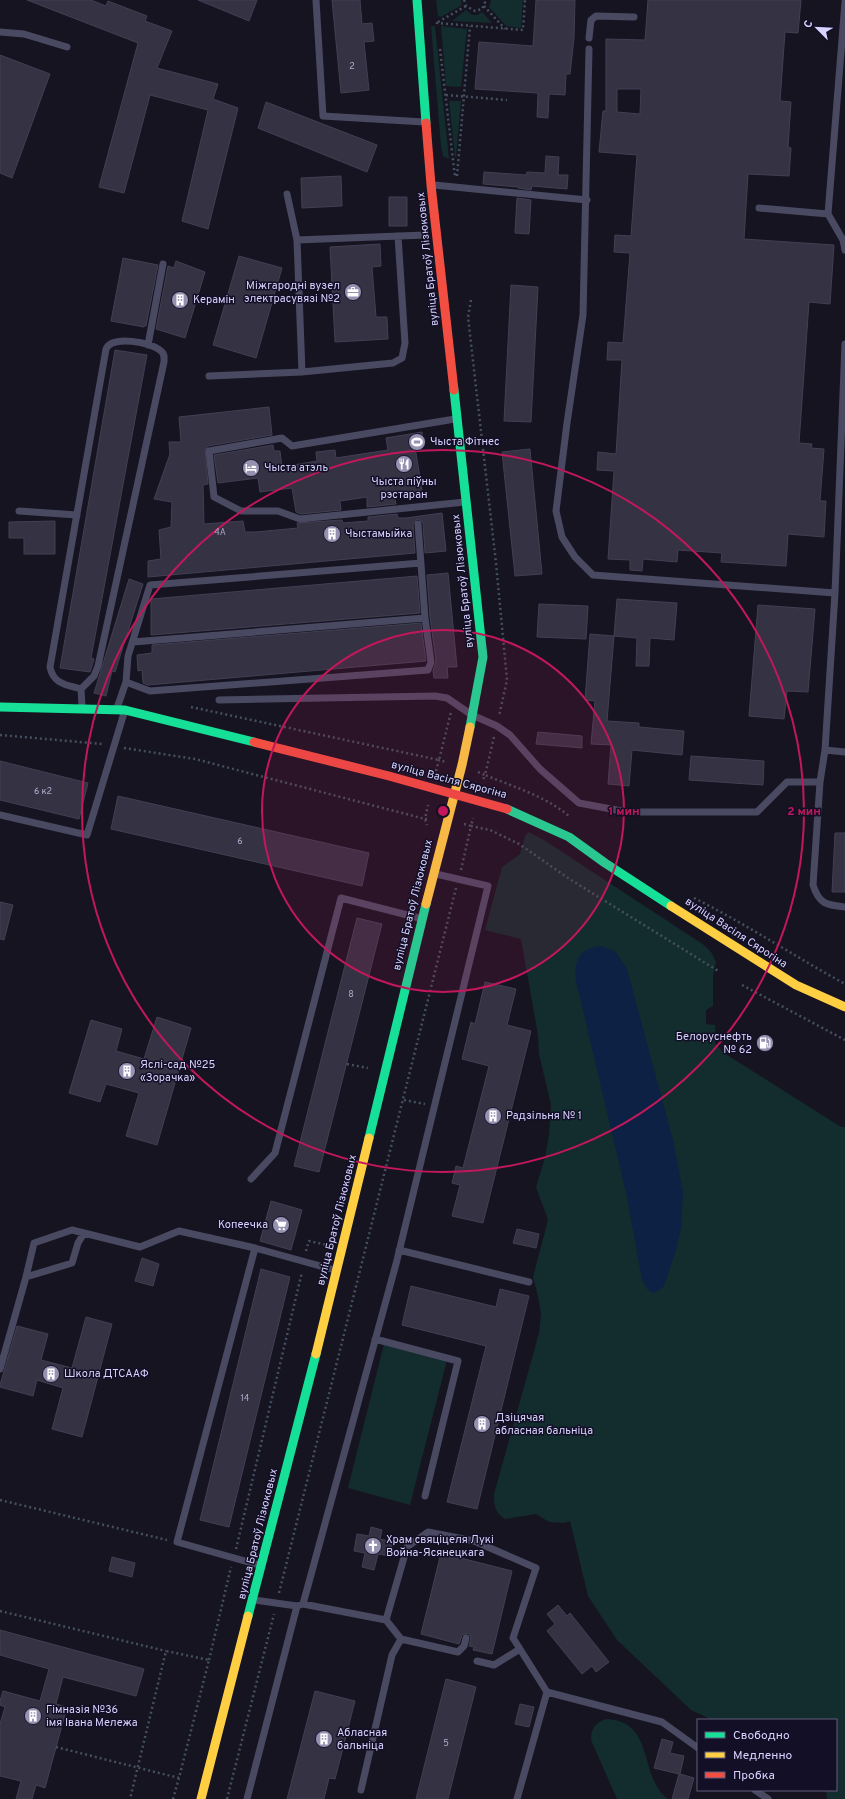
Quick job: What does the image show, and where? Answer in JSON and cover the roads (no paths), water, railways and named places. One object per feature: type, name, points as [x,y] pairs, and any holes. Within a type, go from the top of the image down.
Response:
[{"type":"street","name":"вуліца Братоў Лізюковых","points":[[202,1799],[337,1271],[422,918],[454,795],[483,657],[432,185],[417,0]]},
{"type":"street","name":"вуліца Васіля Сярогіна","points":[[0,706],[121,710],[389,776],[507,809],[569,837],[605,863],[796,985],[845,1007]]},
{"type":"lane","points":[[316,0],[323,116],[427,122]]},
{"type":"lane","points":[[845,2],[828,214],[843,240],[845,250]]},
{"type":"lane","points":[[589,38],[591,20],[596,16],[634,17]]},
{"type":"lane","points":[[0,32],[24,34],[67,47]]},
{"type":"lane","points":[[588,49],[583,315],[566,423],[556,511],[562,537],[575,557],[594,575],[835,592]]},
{"type":"lane","points":[[432,185],[586,200]]},
{"type":"lane","points":[[287,194],[297,240],[302,372]]},
{"type":"lane","points":[[759,208],[828,214]]},
{"type":"lane","points":[[297,240],[426,234]]},
{"type":"lane","points":[[209,376],[302,372],[393,363],[402,358],[406,343],[398,236]]},
{"type":"lane","points":[[148,345],[163,264]]},
{"type":"lane","points":[[81,689],[58,682],[53,678],[50,667],[106,349],[108,345],[121,340],[148,345],[161,351],[165,356],[98,666],[94,676],[81,689],[82,708]]},
{"type":"lane","points":[[845,344],[835,592],[825,750],[820,782],[813,885],[817,898],[830,906],[845,907]]},
{"type":"lane","points":[[457,419],[292,446],[282,438],[209,450],[214,497],[241,512],[278,511],[300,519],[466,502]]},
{"type":"lane","points":[[19,511],[77,515]]},
{"type":"lane","points":[[126,682],[150,691],[428,670],[431,662],[425,618],[418,524]]},
{"type":"lane","points":[[0,815],[86,835],[114,746],[126,682],[128,656],[150,585],[421,563]]},
{"type":"lane","points":[[133,642],[425,618]]},
{"type":"lane","points":[[219,700],[434,696],[447,698],[472,715],[497,726],[510,735],[540,770],[580,802],[628,812],[756,812],[787,782],[820,782]]},
{"type":"lane","points":[[825,750],[845,752]]},
{"type":"lane","points":[[247,1799],[399,1250],[488,886],[434,873]]},
{"type":"lane","points":[[251,1179],[275,1153],[341,898],[422,918]]},
{"type":"lane","points":[[0,1369],[34,1243],[72,1230],[140,1247],[179,1231],[255,1248],[337,1271]]},
{"type":"lane","points":[[26,1277],[72,1263],[78,1243],[84,1233]]},
{"type":"lane","points":[[255,1248],[177,1542],[262,1566]]},
{"type":"lane","points":[[399,1250],[529,1282]]},
{"type":"lane","points":[[375,1339],[458,1360],[426,1496]]},
{"type":"lane","points":[[386,1620],[407,1547],[428,1532],[474,1541],[536,1568],[513,1638],[547,1692],[662,1722],[697,1747]]},
{"type":"lane","points":[[253,1600],[276,1604],[300,1605],[386,1620],[401,1639],[458,1652],[464,1646],[466,1638]]},
{"type":"lane","points":[[361,1790],[392,1656],[401,1639]]},
{"type":"lane","points":[[477,1661],[494,1665],[520,1649]]},
{"type":"lane","points":[[517,1799],[547,1692]]},
{"type":"lane","points":[[756,1791],[768,1799]]},
{"type":"water","points":[[601,946],[616,952],[627,969],[673,1140],[683,1192],[681,1228],[676,1250],[664,1286],[653,1293],[648,1290],[642,1280],[627,1197],[576,981],[576,967],[580,957],[588,950]]},
{"type":"place","name":"Міжгародні вузел электрасувязі №2","points":[[353,292]]},
{"type":"place","name":"Керамін","points":[[180,300]]},
{"type":"place","name":"Чыста Фітнес","points":[[417,442]]},
{"type":"place","name":"Чыста піўны рэстаран","points":[[404,464]]},
{"type":"place","name":"Чыста атэль","points":[[251,468]]},
{"type":"place","name":"Чыстамыйка","points":[[332,534]]},
{"type":"place","name":"Белоруснефть № 62","points":[[765,1043]]},
{"type":"place","name":"Яслі-сад №25 «Зорачка»","points":[[127,1071]]},
{"type":"place","name":"Радзільня № 1","points":[[493,1116]]},
{"type":"place","name":"Копеечка","points":[[281,1225]]},
{"type":"place","name":"Школа ДТСААФ","points":[[51,1374]]},
{"type":"place","name":"Дзіцячая абласная бальніца","points":[[482,1424]]},
{"type":"place","name":"Храм свяціцеля Лукі Война-Ясянецкага","points":[[373,1546]]},
{"type":"place","name":"Гімназія №36 імя Івана Мележа","points":[[33,1716]]},
{"type":"place","name":"Абласная бальніца","points":[[324,1739]]}]
